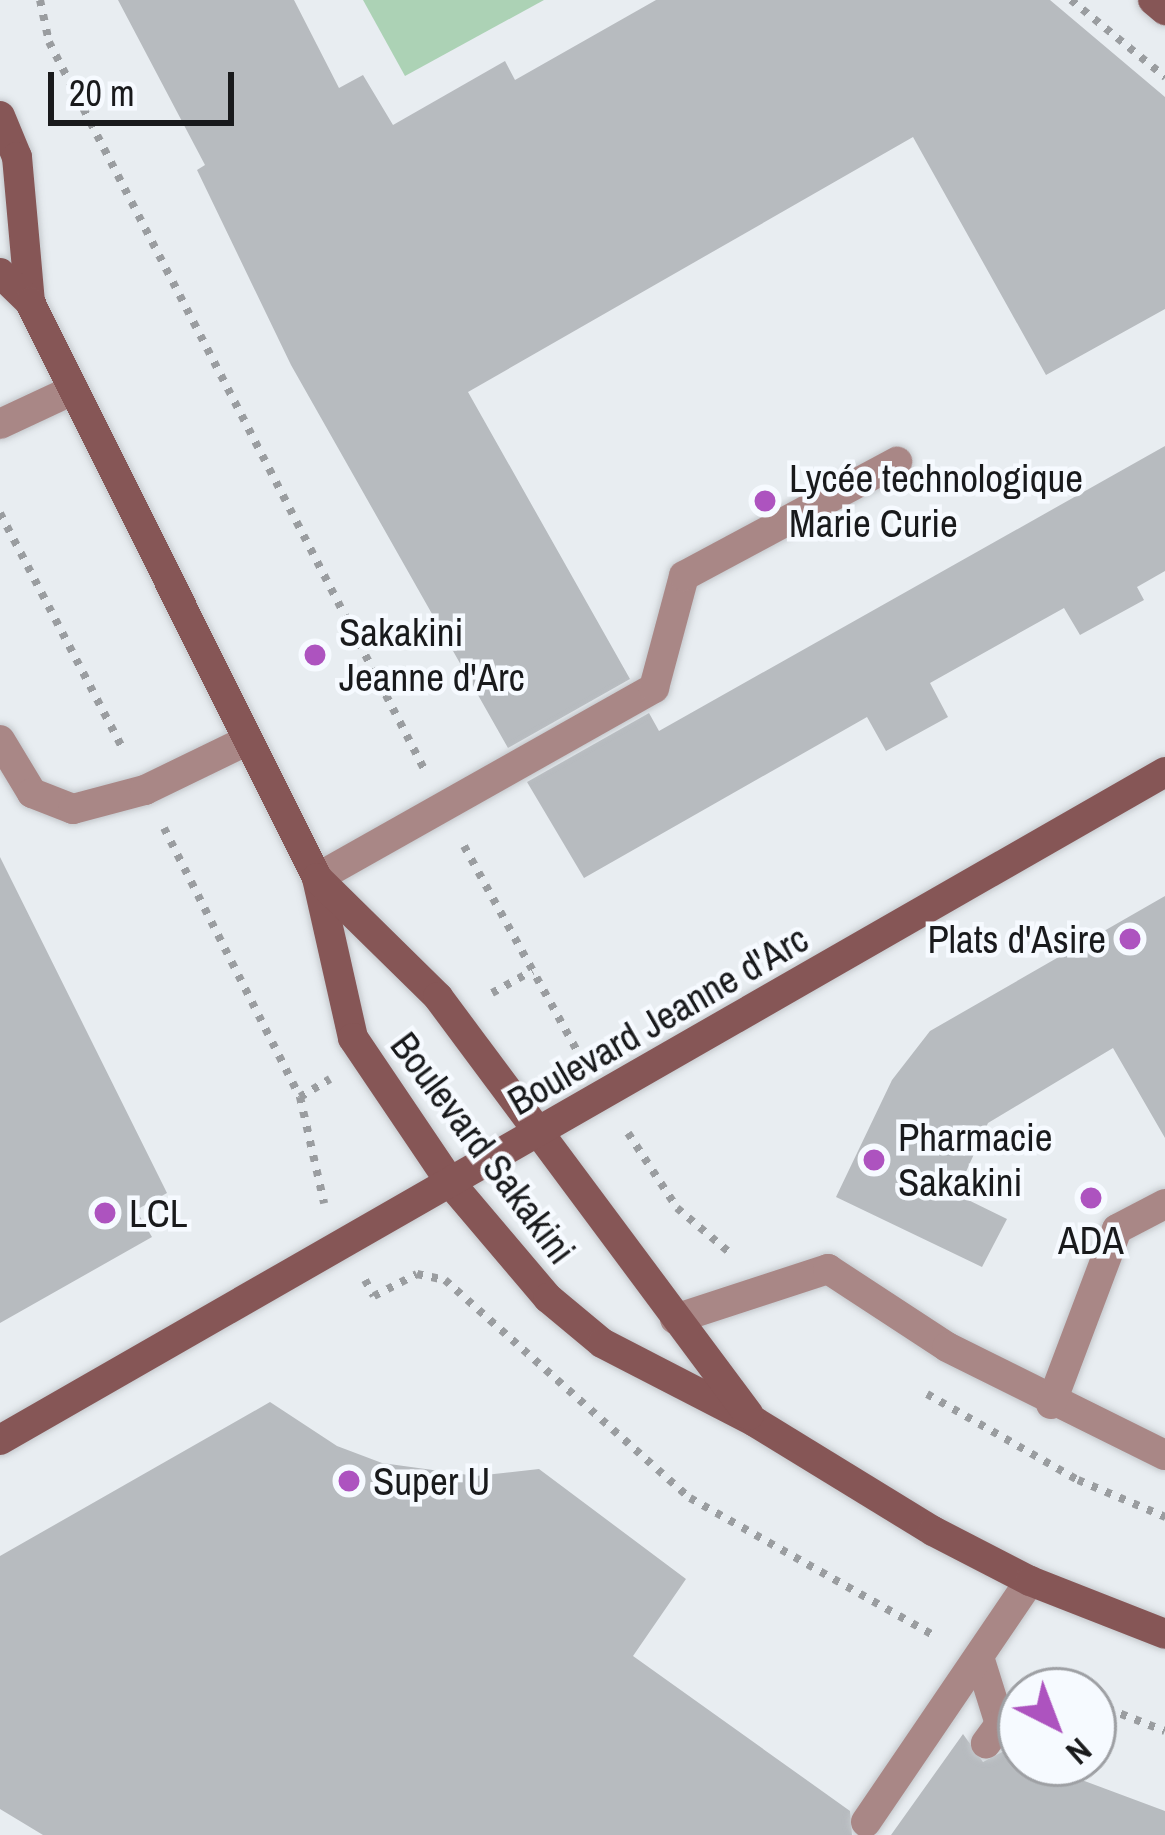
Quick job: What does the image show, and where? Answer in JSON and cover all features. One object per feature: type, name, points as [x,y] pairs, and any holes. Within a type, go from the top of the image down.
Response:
[{"type":"main road","points":[[1153,0],[1165,10]]},
{"type":"main road","name":"Boulevard Sakakini","points":[[0,116],[17,157],[30,302]]},
{"type":"main road","name":"Boulevard Sakakini","points":[[0,273],[30,302],[317,878],[353,1038],[453,1186],[548,1298],[602,1342],[754,1422],[1030,1581],[1165,1634]]},
{"type":"main road","name":"Boulevard Jeanne d'Arc","points":[[0,1440],[453,1186],[1165,772]]},
{"type":"main road","name":"Boulevard Sakakini","points":[[317,878],[438,997],[536,1136],[754,1422]]},
{"type":"lane","points":[[0,424],[73,390]]},
{"type":"lane","points":[[317,878],[654,688],[684,575],[897,462]]},
{"type":"lane","points":[[0,740],[32,793],[73,808],[145,790],[248,740]]},
{"type":"lane","points":[[1051,1404],[1117,1229],[1165,1204]]},
{"type":"lane","points":[[676,1319],[828,1268],[1051,1404],[1165,1454]]},
{"type":"lane","points":[[866,1822],[1030,1581]]},
{"type":"lane","points":[[979,1657],[1000,1724],[986,1744]]},
{"type":"path","points":[[40,0],[49,42],[443,808],[575,1048]]},
{"type":"path","points":[[1071,0],[1165,77]]},
{"type":"path","points":[[0,513],[300,1097],[317,1191]]},
{"type":"path","points":[[364,1278],[374,1296],[417,1274],[445,1280],[690,1498],[881,1611],[1004,1667]]},
{"type":"path","points":[[1117,1712],[1165,1732]]},
{"type":"green space","points":[[363,0],[544,0],[405,76]]},
{"type":"building","points":[[118,0],[294,0],[339,88],[363,75],[393,125],[505,61],[515,80],[656,0],[1050,0],[1165,97],[1165,309],[1046,375],[913,137],[468,392],[630,679],[508,748],[291,365],[197,170],[205,165]]},
{"type":"building","points":[[1165,446],[1165,571],[1137,587],[1144,600],[1080,635],[1064,608],[930,683],[948,717],[886,751],[867,717],[584,878],[527,782],[649,713],[659,731]]},
{"type":"building","points":[[0,857],[167,1193],[136,1210],[152,1237],[0,1323]]},
{"type":"building","points":[[1165,896],[1165,1138],[1113,1048],[988,1123],[956,1194],[1007,1219],[982,1267],[836,1197],[892,1080],[930,1031]]},
{"type":"building","points":[[270,1402],[337,1446],[382,1463],[476,1476],[539,1469],[686,1579],[633,1656],[850,1811],[852,1835],[43,1835],[0,1809],[0,1556]]},
{"type":"building","points":[[963,1734],[983,1762],[997,1755],[997,1787],[1101,1787],[1165,1811],[1165,1835],[891,1835]]},
{"type":"place","name":"Lycée technologique Marie Curie","points":[[765,501]]},
{"type":"place","name":"Sakakini Jeanne d'Arc","points":[[315,655]]},
{"type":"place","name":"Plats d'Asire","points":[[1130,939]]},
{"type":"place","name":"Pharmacie Sakakini","points":[[874,1160]]},
{"type":"place","name":"ADA","points":[[1091,1198]]},
{"type":"place","name":"LCL","points":[[105,1213]]},
{"type":"place","name":"Super U","points":[[349,1481]]}]
